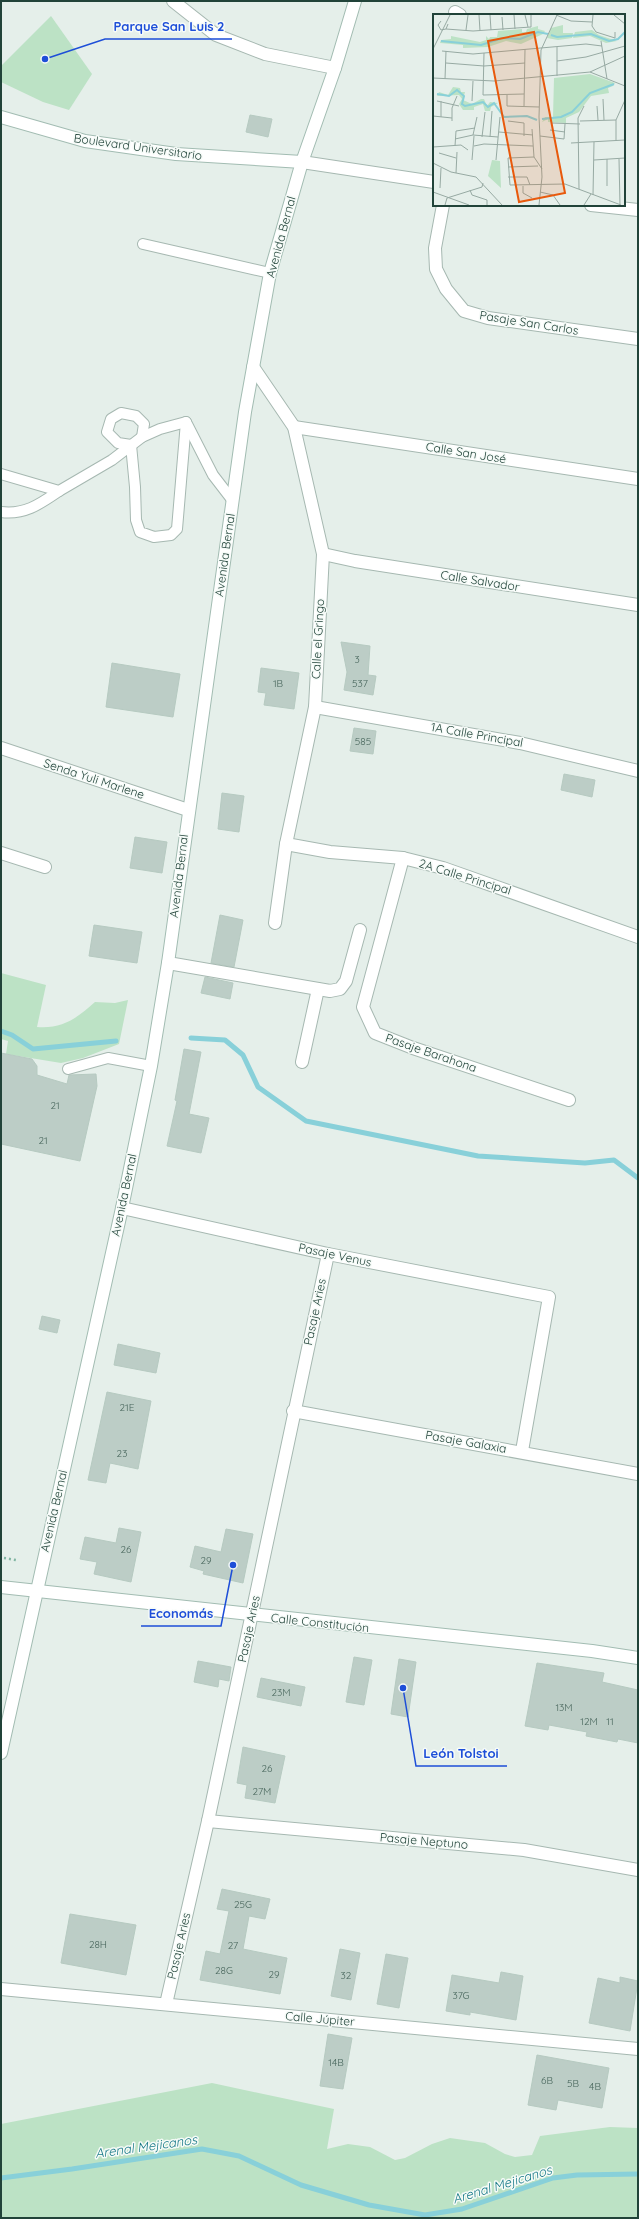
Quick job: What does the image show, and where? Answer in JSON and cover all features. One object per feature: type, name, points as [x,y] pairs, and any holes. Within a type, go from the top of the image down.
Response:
[{"type":"street","points":[[173,1],[216,35],[265,54],[335,68]]},
{"type":"street","name":"Avenida Bernal","points":[[1,1753],[122,1208],[151,1066],[168,963],[232,501],[253,367],[270,273],[302,162],[335,68],[355,1]]},
{"type":"street","name":"Boulevard Universitario","points":[[1,117],[74,139],[130,148],[176,154],[302,162],[433,182]]},
{"type":"street","name":"Pasaje San Carlos","points":[[443,206],[435,248],[436,269],[446,289],[464,311],[488,318],[638,339]]},
{"type":"street","points":[[600,206],[638,210]]},
{"type":"street","name":"Calle el Gringo","points":[[253,367],[294,427],[323,554],[314,707],[286,844],[275,923]]},
{"type":"street","name":"Calle San José","points":[[294,427],[638,480]]},
{"type":"street","name":"Calle Salvador","points":[[323,554],[355,561],[638,605]]},
{"type":"street","name":"1A Calle Principal","points":[[314,707],[520,743],[638,771]]},
{"type":"street","name":"Senda Yuli Marlene","points":[[1,748],[188,810]]},
{"type":"street","name":"2A Calle Principal","points":[[286,844],[330,852],[403,858],[443,868],[638,937]]},
{"type":"street","points":[[1,853],[45,866]]},
{"type":"street","name":"Pasaje Barahona","points":[[403,858],[363,1007],[375,1033],[412,1048],[569,1100]]},
{"type":"street","points":[[168,963],[318,989],[340,989],[346,981],[360,930]]},
{"type":"street","points":[[302,1062],[318,989]]},
{"type":"street","name":"Pasaje Venus","points":[[122,1208],[328,1254],[550,1297],[522,1452]]},
{"type":"street","name":"Pasaje Aries","points":[[166,2004],[208,1820],[252,1616],[293,1411],[328,1254]]},
{"type":"street","name":"Pasaje Galaxia","points":[[293,1411],[638,1474]]},
{"type":"street","name":"Calle Constitución","points":[[1,1587],[252,1616],[547,1646],[638,1658]]},
{"type":"street","name":"Pasaje Neptuno","points":[[208,1820],[524,1850],[638,1870]]},
{"type":"street","name":"Calle Júpiter","points":[[1,1989],[638,2049]]},
{"type":"lane","points":[[143,244],[270,273]]},
{"type":"lane","points":[[131,445],[118,443],[108,432],[111,419],[121,413],[136,416],[144,424],[142,437]]},
{"type":"lane","points":[[186,422],[205,462],[222,490],[232,501]]},
{"type":"lane","points":[[1,512],[13,513],[33,508],[112,460],[142,437],[160,429],[186,422]]},
{"type":"lane","points":[[131,445],[136,520],[140,532],[154,537],[171,535],[176,529],[186,422]]},
{"type":"lane","points":[[1,474],[59,491]]},
{"type":"lane","points":[[68,1069],[108,1058],[151,1066]]},
{"type":"path","points":[[4,1558],[16,1560]]},
{"type":"green space","points":[[51,16],[92,74],[69,110],[43,102],[1,82],[1,66]]},
{"type":"green space","points":[[1,973],[46,985],[37,1027],[54,1026],[69,1021],[82,1013],[95,1002],[115,1003],[128,1000],[119,1044],[83,1058],[61,1063],[6,1054],[8,1041],[1,1039]]},
{"type":"green space","points":[[212,2083],[334,2109],[327,2149],[348,2144],[370,2147],[395,2160],[405,2158],[432,2144],[450,2138],[485,2143],[505,2154],[515,2157],[532,2155],[540,2136],[610,2127],[638,2128],[638,2218],[1,2218],[1,2124]]},
{"type":"building","points":[[250,115],[272,119],[268,137],[246,132]]},
{"type":"building","points":[[341,642],[370,646],[368,675],[376,676],[373,695],[344,690],[347,672]]},
{"type":"building","points":[[112,663],[180,674],[173,717],[106,707]]},
{"type":"building","points":[[261,668],[299,673],[294,709],[264,705],[266,693],[258,692]]},
{"type":"building","points":[[354,728],[376,731],[373,754],[350,751]]},
{"type":"building","points":[[564,774],[595,780],[592,797],[561,790]]},
{"type":"building","points":[[222,793],[244,796],[239,832],[218,829]]},
{"type":"building","points":[[135,837],[167,842],[162,873],[130,868]]},
{"type":"building","points":[[220,915],[243,920],[234,967],[211,963]]},
{"type":"building","points":[[94,925],[142,932],[137,963],[89,956]]},
{"type":"building","points":[[205,977],[233,983],[230,999],[201,993]]},
{"type":"building","points":[[184,1049],[201,1052],[189,1114],[209,1118],[201,1153],[167,1146],[177,1101],[175,1100]]},
{"type":"building","points":[[1,1053],[32,1059],[37,1066],[37,1075],[67,1084],[69,1075],[96,1074],[97,1086],[80,1161],[1,1144]]},
{"type":"building","points":[[42,1316],[60,1320],[57,1333],[39,1329]]},
{"type":"building","points":[[118,1344],[160,1353],[156,1373],[114,1365]]},
{"type":"building","points":[[107,1392],[151,1401],[138,1469],[110,1463],[106,1483],[88,1480]]},
{"type":"building","points":[[119,1528],[141,1532],[131,1582],[94,1574],[97,1562],[80,1559],[85,1537],[116,1543]]},
{"type":"building","points":[[226,1529],[253,1534],[243,1583],[203,1574],[204,1571],[190,1567],[195,1546],[221,1552]]},
{"type":"building","points":[[354,1657],[372,1660],[364,1705],[346,1702]]},
{"type":"building","points":[[399,1659],[416,1662],[408,1717],[391,1714]]},
{"type":"building","points":[[198,1661],[231,1667],[229,1681],[219,1679],[218,1687],[194,1682]]},
{"type":"building","points":[[537,1663],[604,1673],[602,1682],[638,1690],[638,1743],[618,1739],[617,1742],[586,1736],[587,1732],[549,1725],[548,1730],[525,1726]]},
{"type":"building","points":[[261,1678],[305,1687],[301,1706],[257,1697]]},
{"type":"building","points":[[243,1747],[285,1756],[275,1803],[245,1798],[247,1785],[237,1783]]},
{"type":"building","points":[[222,1889],[270,1899],[265,1919],[249,1916],[243,1949],[287,1958],[280,1994],[200,1980],[206,1951],[220,1954],[229,1911],[217,1909]]},
{"type":"building","points":[[70,1914],[136,1925],[126,1975],[61,1963]]},
{"type":"building","points":[[340,1949],[360,1953],[351,2000],[331,1996]]},
{"type":"building","points":[[386,1954],[408,1958],[399,2008],[377,2004]]},
{"type":"building","points":[[501,1972],[523,1976],[516,2020],[470,2012],[470,2015],[446,2011],[452,1975],[499,1983]]},
{"type":"building","points":[[620,1977],[638,1981],[630,2031],[589,2023],[598,1978],[620,1983]]},
{"type":"building","points":[[328,2034],[352,2038],[343,2089],[320,2086]]},
{"type":"building","points":[[537,2055],[609,2068],[602,2108],[558,2100],[556,2110],[528,2105]]},
{"type":"waterway","points":[[1,1031],[12,1035],[33,1049],[116,1041]]},
{"type":"waterway","points":[[191,1038],[225,1040],[243,1055],[258,1087],[306,1121],[478,1156],[585,1163],[614,1160],[638,1178]]},
{"type":"waterway","name":"Arenal Mejicanos","points":[[1,2178],[72,2169],[202,2149],[239,2156],[301,2185],[369,2205],[425,2215],[462,2209],[553,2178],[577,2175],[638,2174]]},
{"type":"place","name":"Parque San Luis 2","points":[[45,59]]},
{"type":"place","name":"Economás","points":[[233,1565]]},
{"type":"place","name":"León Tolstoi","points":[[403,1688]]}]
